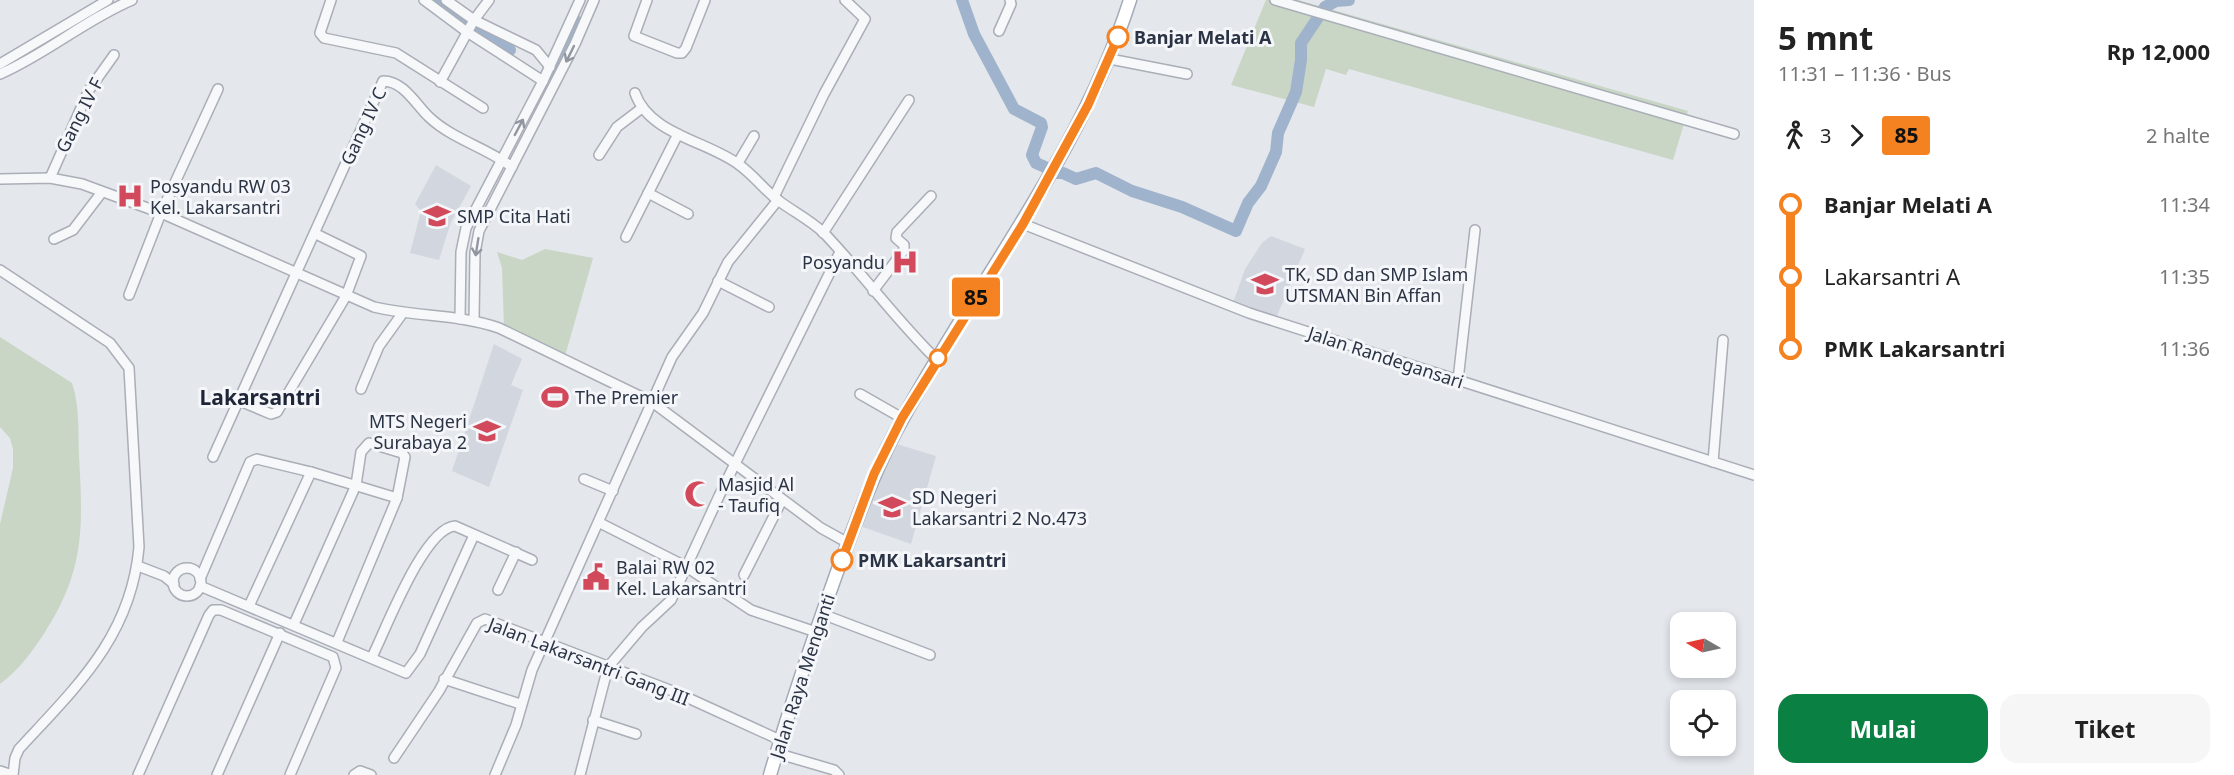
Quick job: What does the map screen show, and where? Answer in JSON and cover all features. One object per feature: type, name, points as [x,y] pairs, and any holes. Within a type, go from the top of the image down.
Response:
[{"type":"main road","name":"Jalan Raya Menganti","points":[[770,775],[822,614],[874,474],[902,418],[1023,224],[1050,176],[1110,59],[1130,0]]},
{"type":"street","points":[[0,64],[108,0]]},
{"type":"street","points":[[0,74],[18,66],[112,8],[132,0]]},
{"type":"street","points":[[331,0],[321,26],[320,33],[324,38],[396,53],[483,108]]},
{"type":"street","points":[[424,0],[467,32],[543,81]]},
{"type":"street","points":[[446,0],[474,20],[536,50],[550,67]]},
{"type":"street","points":[[440,82],[474,20],[489,0]]},
{"type":"street","points":[[460,319],[461,252],[466,228],[550,67],[580,0]]},
{"type":"street","points":[[474,320],[475,253],[479,231],[575,44],[594,0]]},
{"type":"street","points":[[647,0],[634,36],[682,53],[705,0]]},
{"type":"street","points":[[495,775],[516,725],[520,704],[532,670],[600,523],[672,357],[702,314],[734,254],[776,199],[824,94],[865,19],[845,0]]},
{"type":"street","points":[[999,31],[1011,4],[1010,0]]},
{"type":"street","points":[[1275,0],[1734,134]]},
{"type":"street","points":[[509,57],[520,43]]},
{"type":"street","name":"Gang IV F","points":[[50,178],[89,90],[114,55]]},
{"type":"street","points":[[1110,59],[1186,74]]},
{"type":"street","name":"Gang IV C","points":[[213,457],[316,234],[383,81],[391,81],[413,97],[430,118],[439,124],[502,159]]},
{"type":"street","points":[[129,295],[160,213],[218,89]]},
{"type":"street","points":[[635,93],[642,108],[678,134],[738,163],[776,199],[804,216],[840,252],[902,326],[937,360]]},
{"type":"street","points":[[823,233],[909,100]]},
{"type":"street","points":[[599,155],[617,127],[642,108]]},
{"type":"street","points":[[626,237],[678,134]]},
{"type":"street","points":[[738,163],[754,136]]},
{"type":"street","points":[[502,159],[512,167]]},
{"type":"street","points":[[0,179],[50,178],[82,184],[160,213],[297,271],[346,296],[374,307],[402,314],[474,320],[499,328],[652,402],[736,462],[782,500],[821,528],[848,543]]},
{"type":"street","points":[[54,239],[64,236],[78,225],[102,192]]},
{"type":"street","points":[[648,193],[688,214]]},
{"type":"street","points":[[873,291],[904,250],[904,245],[895,235],[931,196]]},
{"type":"street","name":"Jalan Randegansari","points":[[1023,224],[1249,313],[1754,476]]},
{"type":"street","points":[[1458,380],[1475,230]]},
{"type":"street","points":[[240,401],[271,414],[277,412],[346,296],[362,255],[316,234]]},
{"type":"street","points":[[580,775],[608,667],[642,627],[667,607],[840,252]]},
{"type":"street","points":[[0,270],[110,343],[129,368],[139,547],[138,566],[120,619],[109,643],[78,687],[19,749],[15,758],[13,775],[0,771]]},
{"type":"street","points":[[718,281],[769,307]]},
{"type":"street","points":[[361,388],[379,346],[402,314]]},
{"type":"street","points":[[1713,462],[1723,340]]},
{"type":"street","points":[[860,394],[902,418]]},
{"type":"street","points":[[294,624],[356,485],[364,446],[369,443],[402,453],[406,460],[397,498],[337,642]]},
{"type":"street","points":[[174,580],[177,592],[185,596],[193,594],[250,462],[257,459],[311,472],[397,498]]},
{"type":"street","points":[[249,606],[311,472]]},
{"type":"street","points":[[584,479],[613,490]]},
{"type":"street","points":[[744,575],[782,500]]},
{"type":"street","points":[[600,523],[685,566],[736,602],[816,632]]},
{"type":"street","points":[[372,657],[417,562],[428,546],[449,526],[455,526],[532,560]]},
{"type":"street","points":[[174,580],[182,569],[191,569],[200,582],[249,606],[407,673],[420,654],[474,535]]},
{"type":"street","points":[[498,590],[516,552]]},
{"type":"street","points":[[138,566],[174,580]]},
{"type":"street","points":[[138,775],[213,610],[221,610],[280,633],[333,657],[336,661],[336,668],[290,775]]},
{"type":"street","points":[[822,614],[930,655]]},
{"type":"street","name":"Jalan Lakarsantri Gang III","points":[[394,758],[481,620],[485,619],[675,692],[780,740]]},
{"type":"street","points":[[217,775],[280,633]]},
{"type":"street","points":[[444,679],[520,704]]},
{"type":"street","points":[[593,720],[636,734]]},
{"type":"street","points":[[776,753],[834,770],[839,775]]},
{"type":"street","points":[[354,775],[360,771],[371,775]]},
{"type":"shaded area","name":"SMP Cita Hati","points":[[436,165],[471,186],[451,222],[439,260],[410,253],[421,211],[415,204]]},
{"type":"shaded area","name":"TK, SD dan SMP Islam UTSMAN Bin Affan","points":[[1271,236],[1305,249],[1274,323],[1232,306],[1245,269],[1262,243]]},
{"type":"shaded area","name":"MTS Negeri Surabaya 2","points":[[494,344],[522,359],[511,385],[523,390],[489,487],[452,471]]},
{"type":"shaded area","name":"SD Negeri Lakarsantri 2 No.473","points":[[890,442],[936,456],[911,544],[857,525]]},
{"type":"green space","points":[[1266,0],[1298,0],[1688,111],[1673,160],[1349,69],[1346,75],[1326,69],[1314,107],[1231,85]]},
{"type":"green space","points":[[545,249],[593,258],[565,356],[504,328],[502,268],[497,252],[522,260]]},
{"type":"green space","points":[[0,337],[72,383],[77,410],[81,527],[74,568],[58,610],[35,647],[19,667],[0,684],[0,524],[13,468],[13,449],[10,438],[0,427]]},
{"type":"waterway","points":[[429,0],[464,21]]},
{"type":"waterway","points":[[962,0],[974,34],[1014,109],[1041,123],[1042,127],[1032,155],[1036,163],[1045,167]]},
{"type":"waterway","points":[[1051,173],[1063,173],[1076,179],[1096,173],[1132,191],[1182,207],[1236,231],[1248,203],[1261,186],[1276,152],[1278,133],[1296,92],[1301,43],[1325,7],[1336,1],[1349,0]]},
{"type":"waterway","points":[[553,75],[575,20]]},
{"type":"waterway","points":[[478,30],[510,50]]},
{"type":"bus line","name":"85","points":[[842,560],[874,474],[902,418],[1023,224],[1088,105],[1118,37]]},
{"type":"place","name":"Banjar Melati A","points":[[1118,37]]},
{"type":"place","name":"Posyandu RW 03 Kel. Lakarsantri","points":[[130,196]]},
{"type":"place","name":"SMP Cita Hati","points":[[437,216]]},
{"type":"place","name":"Posyandu","points":[[905,262]]},
{"type":"place","name":"TK, SD dan SMP Islam UTSMAN Bin Affan","points":[[1265,284]]},
{"type":"place","name":"The Premier","points":[[555,397]]},
{"type":"place","name":"MTS Negeri Surabaya 2","points":[[487,431]]},
{"type":"place","name":"Masjid Al - Taufiq","points":[[698,494]]},
{"type":"place","name":"SD Negeri Lakarsantri 2 No.473","points":[[892,507]]},
{"type":"place","name":"PMK Lakarsantri","points":[[842,560]]},
{"type":"place","name":"Balai RW 02 Kel. Lakarsantri","points":[[596,577]]},
{"type":"district","name":"Lakarsantri","points":[[260,397]]}]
